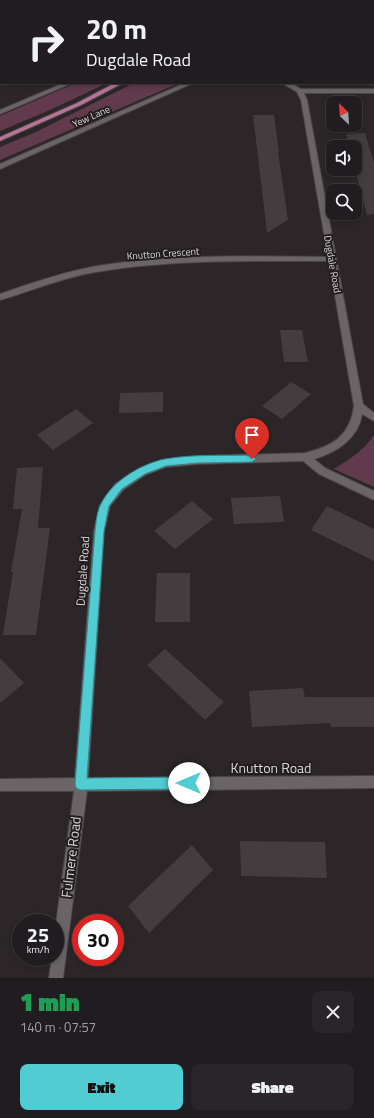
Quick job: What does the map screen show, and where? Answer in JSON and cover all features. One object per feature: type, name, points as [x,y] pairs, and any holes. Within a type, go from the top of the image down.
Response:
[{"type":"main road","name":"Yew Lane","points":[[0,139],[72,107],[118,84]]},
{"type":"street","points":[[0,112],[67,84]]},
{"type":"street","name":"Yew Lane","points":[[0,167],[188,84]]},
{"type":"street","points":[[287,84],[300,91],[374,91]]},
{"type":"street","name":"Dugdale Road","points":[[80,784],[99,531],[105,505],[119,486],[142,472],[165,463],[198,460],[305,457],[324,452],[340,442],[351,432],[358,419],[359,406],[304,100],[300,91]]},
{"type":"street","name":"Knutton Crescent","points":[[0,297],[42,282],[95,269],[147,263],[199,260],[332,259]]},
{"type":"street","points":[[359,406],[374,418]]},
{"type":"street","points":[[305,457],[322,471],[374,496]]},
{"type":"street","name":"Knutton Road","points":[[0,785],[374,782]]},
{"type":"street","name":"Fulmere Road","points":[[56,978],[80,784]]},
{"type":"shaded area","points":[[74,84],[105,84],[50,110],[0,131],[0,116]]},
{"type":"shaded area","points":[[132,84],[177,84],[0,160],[0,147],[36,132]]},
{"type":"shaded area","points":[[374,435],[374,487],[334,469],[361,450]]},
{"type":"building","points":[[253,115],[274,115],[288,220],[267,233]]},
{"type":"building","points":[[365,133],[374,163],[374,214],[367,215],[362,196],[362,184],[359,184],[357,176],[362,176],[362,140],[347,140],[346,134]]},
{"type":"building","points":[[280,330],[302,330],[308,362],[284,362]]},
{"type":"building","points":[[291,382],[311,394],[282,419],[262,406]]},
{"type":"building","points":[[163,392],[163,412],[119,413],[120,393]]},
{"type":"building","points":[[76,409],[93,423],[53,450],[37,435]]},
{"type":"building","points":[[43,467],[38,528],[50,528],[36,635],[3,635],[13,572],[11,572],[22,509],[13,509],[17,468]]},
{"type":"building","points":[[280,496],[284,522],[234,524],[231,498]]},
{"type":"building","points":[[192,501],[213,519],[175,549],[154,531]]},
{"type":"building","points":[[327,506],[374,529],[374,561],[311,530]]},
{"type":"building","points":[[157,573],[190,573],[190,622],[155,622]]},
{"type":"building","points":[[165,649],[224,702],[205,720],[147,665]]},
{"type":"building","points":[[0,658],[24,683],[0,703]]},
{"type":"building","points":[[303,688],[305,697],[374,697],[374,727],[331,727],[330,723],[252,727],[249,691]]},
{"type":"building","points":[[240,841],[325,842],[327,878],[241,876]]},
{"type":"building","points":[[192,845],[213,870],[149,933],[128,906]]},
{"type":"route","points":[[189,783],[80,784],[99,531],[105,505],[119,486],[142,472],[165,463],[198,460],[252,459]]}]
